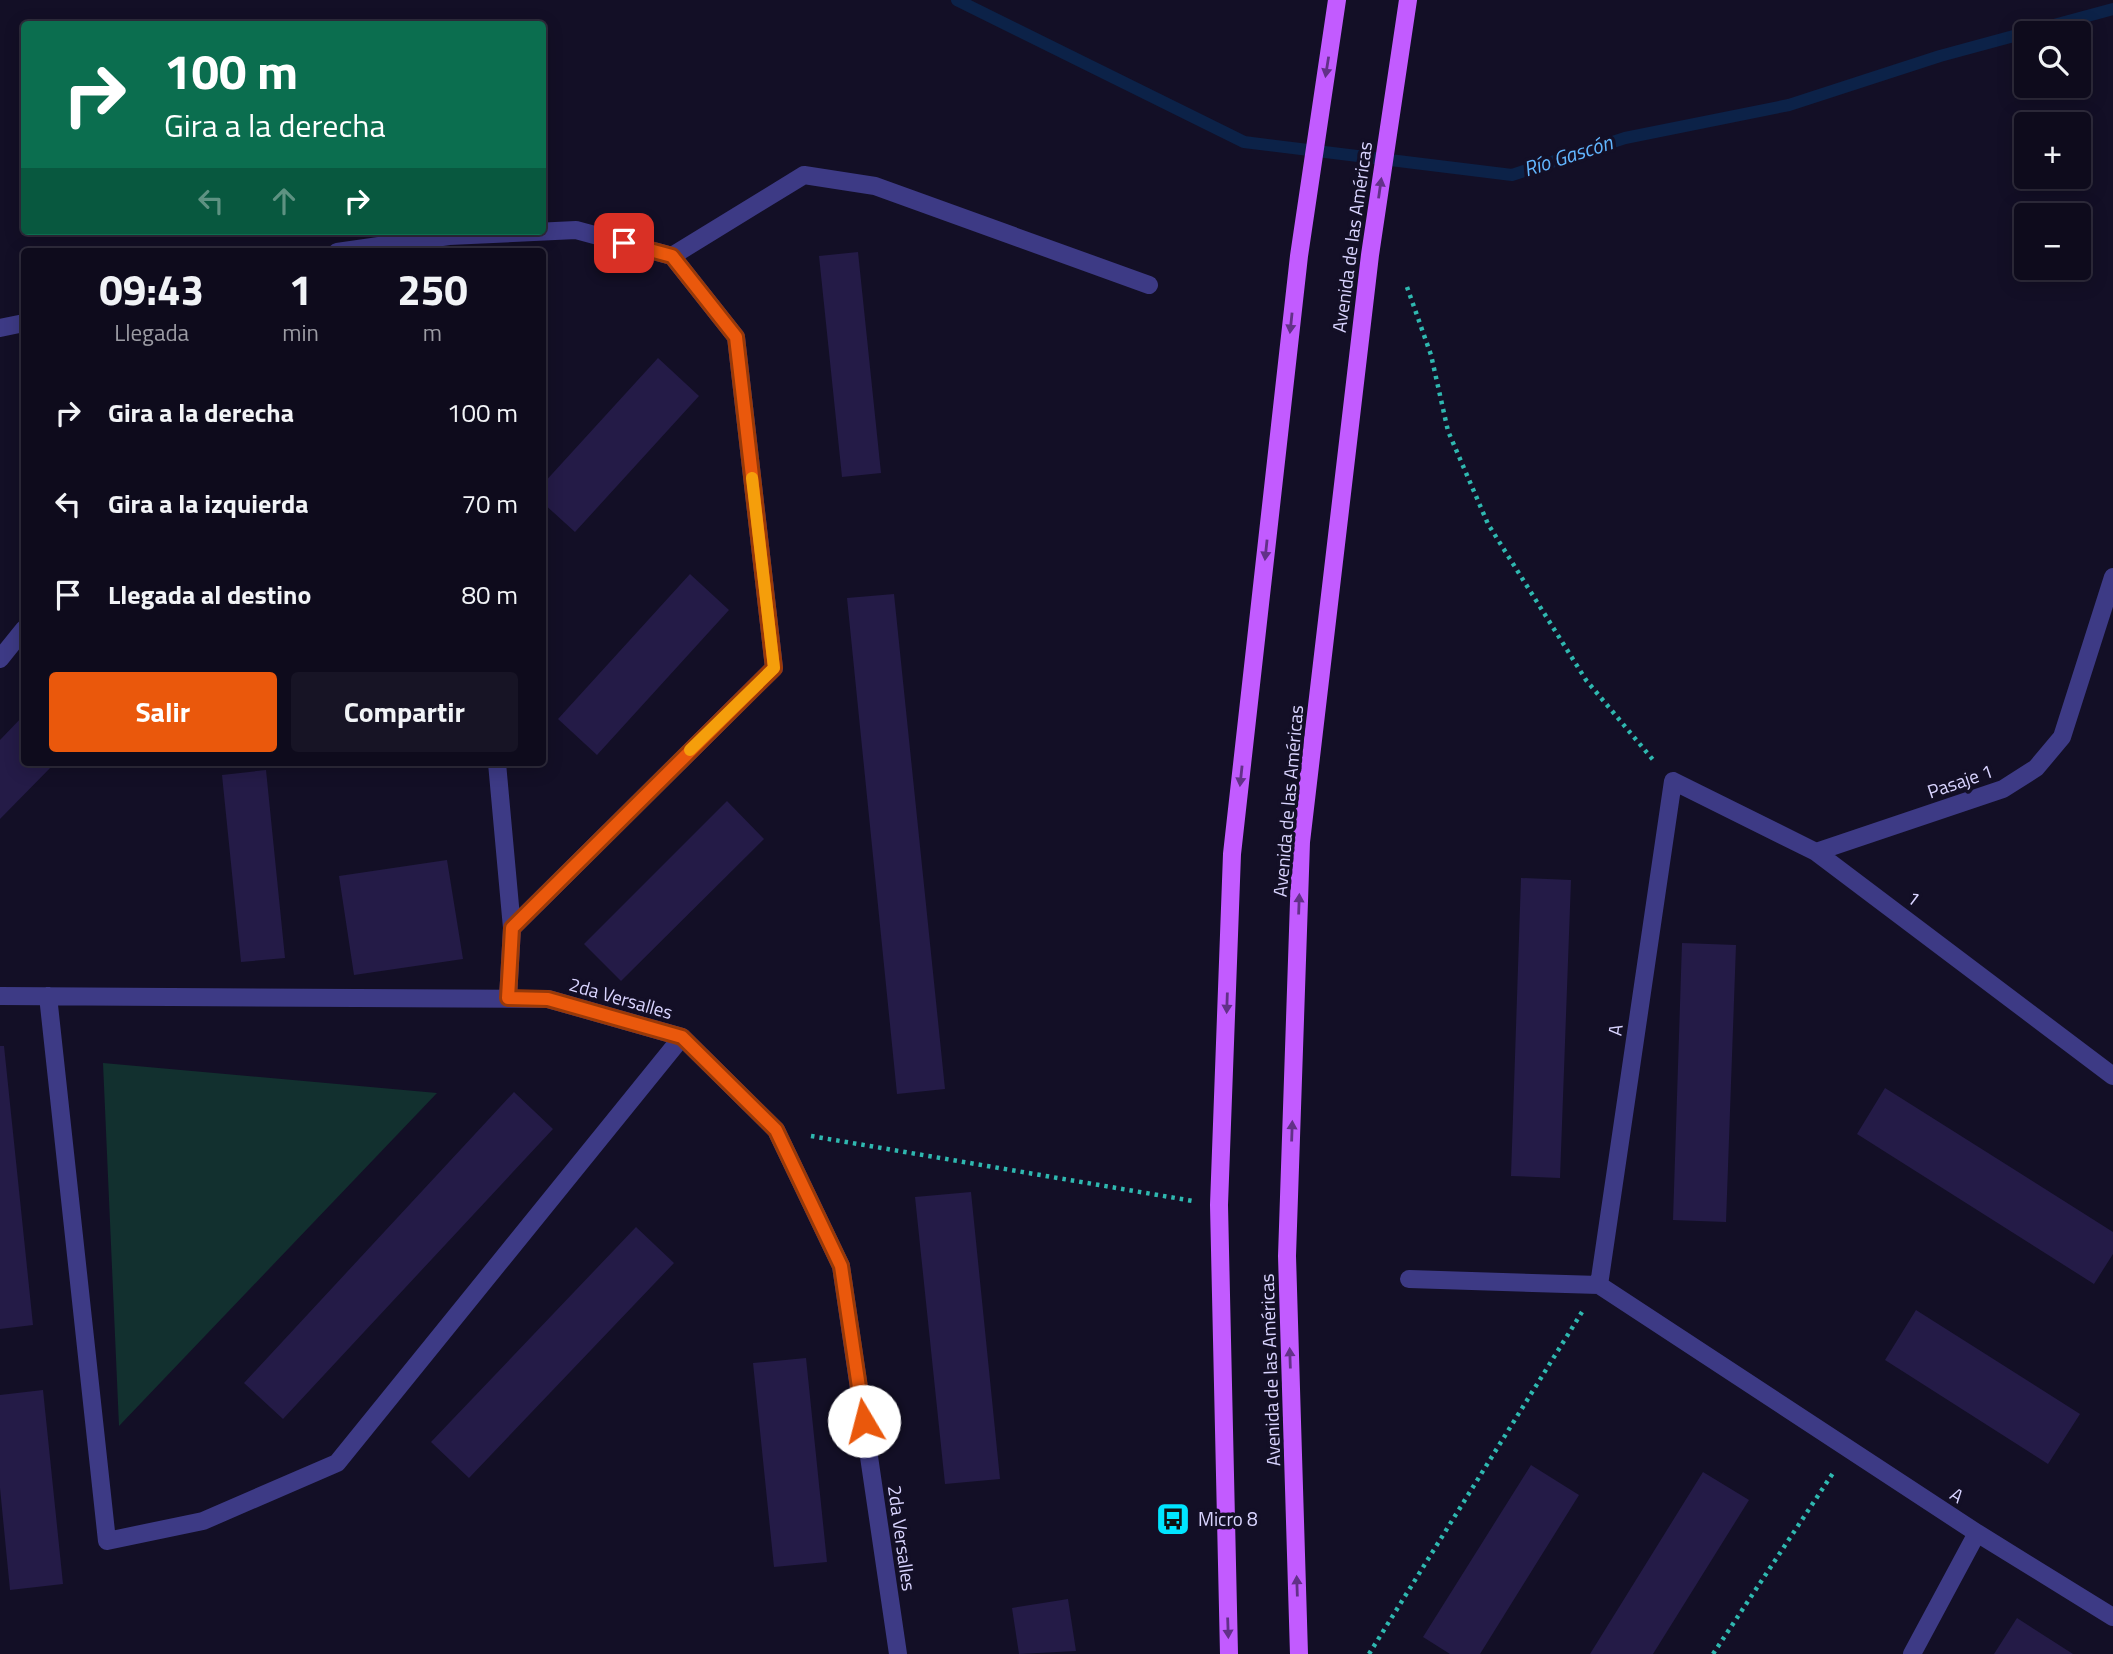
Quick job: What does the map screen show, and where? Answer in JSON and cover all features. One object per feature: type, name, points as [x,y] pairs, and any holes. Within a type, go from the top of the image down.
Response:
[{"type":"main road","points":[[1229,1654],[1219,1205],[1232,854],[1298,256],[1337,0]]},
{"type":"main road","name":"Avenida de las Américas","points":[[1299,1654],[1287,1256],[1301,842],[1370,255],[1407,3]]},
{"type":"street","points":[[672,256],[804,175],[875,186],[1149,285]]},
{"type":"street","points":[[512,928],[774,668],[736,337],[672,256],[576,230],[546,233]]},
{"type":"street","points":[[394,248],[531,235]]},
{"type":"street","points":[[0,328],[21,324]]},
{"type":"street","name":"Pasaje 1","points":[[1816,852],[2003,789],[2036,768],[2062,737],[2113,577]]},
{"type":"street","points":[[0,659],[21,633]]},
{"type":"street","points":[[497,766],[512,928],[508,998]]},
{"type":"street","name":"1","points":[[1673,782],[1816,852],[2113,1076]]},
{"type":"street","name":"A","points":[[1673,782],[1599,1285],[1977,1533],[2113,1617]]},
{"type":"street","name":"2da Versalles","points":[[0,996],[548,999],[682,1037],[776,1130],[841,1266],[898,1654]]},
{"type":"street","points":[[48,996],[107,1541],[203,1521],[337,1463],[682,1037]]},
{"type":"street","points":[[1409,1279],[1599,1285]]},
{"type":"street","points":[[1912,1654],[1977,1533]]},
{"type":"path","points":[[1407,287],[1431,355],[1448,431],[1489,524],[1586,680],[1628,734],[1673,782]]},
{"type":"path","points":[[776,1130],[1219,1205]]},
{"type":"path","points":[[1368,1654],[1599,1285]]},
{"type":"path","points":[[1713,1654],[1849,1449]]},
{"type":"green space","points":[[103,1063],[437,1093],[119,1426]]},
{"type":"building","points":[[858,252],[881,473],[842,477],[819,256]]},
{"type":"building","points":[[658,358],[699,396],[575,532],[546,506],[546,481]]},
{"type":"building","points":[[690,574],[729,610],[597,755],[558,719]]},
{"type":"building","points":[[894,594],[945,1089],[897,1094],[847,598]]},
{"type":"building","points":[[21,718],[21,766],[52,766],[0,819],[0,740]]},
{"type":"building","points":[[266,770],[285,958],[241,962],[222,775]]},
{"type":"building","points":[[727,801],[764,839],[621,981],[584,944]]},
{"type":"building","points":[[447,860],[463,959],[354,975],[339,876]]},
{"type":"building","points":[[1521,878],[1571,880],[1560,1178],[1511,1176]]},
{"type":"building","points":[[1682,943],[1736,945],[1726,1222],[1673,1220]]},
{"type":"building","points":[[0,1046],[4,1046],[33,1325],[0,1329]]},
{"type":"building","points":[[1885,1088],[2113,1232],[2113,1254],[2094,1284],[1857,1134]]},
{"type":"building","points":[[514,1092],[553,1129],[283,1419],[244,1383]]},
{"type":"building","points":[[971,1192],[1000,1479],[945,1484],[915,1197]]},
{"type":"building","points":[[636,1227],[674,1263],[469,1478],[431,1442]]},
{"type":"building","points":[[1916,1310],[2080,1414],[2048,1464],[1885,1360]]},
{"type":"building","points":[[806,1358],[827,1562],[774,1567],[753,1363]]},
{"type":"building","points":[[43,1390],[63,1584],[10,1590],[0,1488],[0,1395]]},
{"type":"building","points":[[1531,1465],[1579,1495],[1480,1654],[1450,1654],[1423,1637]]},
{"type":"building","points":[[1703,1472],[1749,1500],[1653,1654],[1590,1654]]},
{"type":"building","points":[[1068,1599],[1076,1651],[1019,1654],[1012,1608]]},
{"type":"building","points":[[2017,1618],[2073,1654],[1994,1654]]},
{"type":"waterway","name":"Río Gascón","points":[[957,0],[1244,142],[1512,175],[1625,138],[1789,105],[1940,56],[2113,9]]},
{"type":"slow traffic","points":[[690,750],[774,668],[752,478]]},
{"type":"place","name":"Micro 8","points":[[1173,1519]]},
{"type":"route","points":[[624,243],[672,256],[736,337],[774,668],[670,768],[512,928],[508,998],[548,999],[682,1037],[776,1130],[841,1266],[864,1421]]}]
